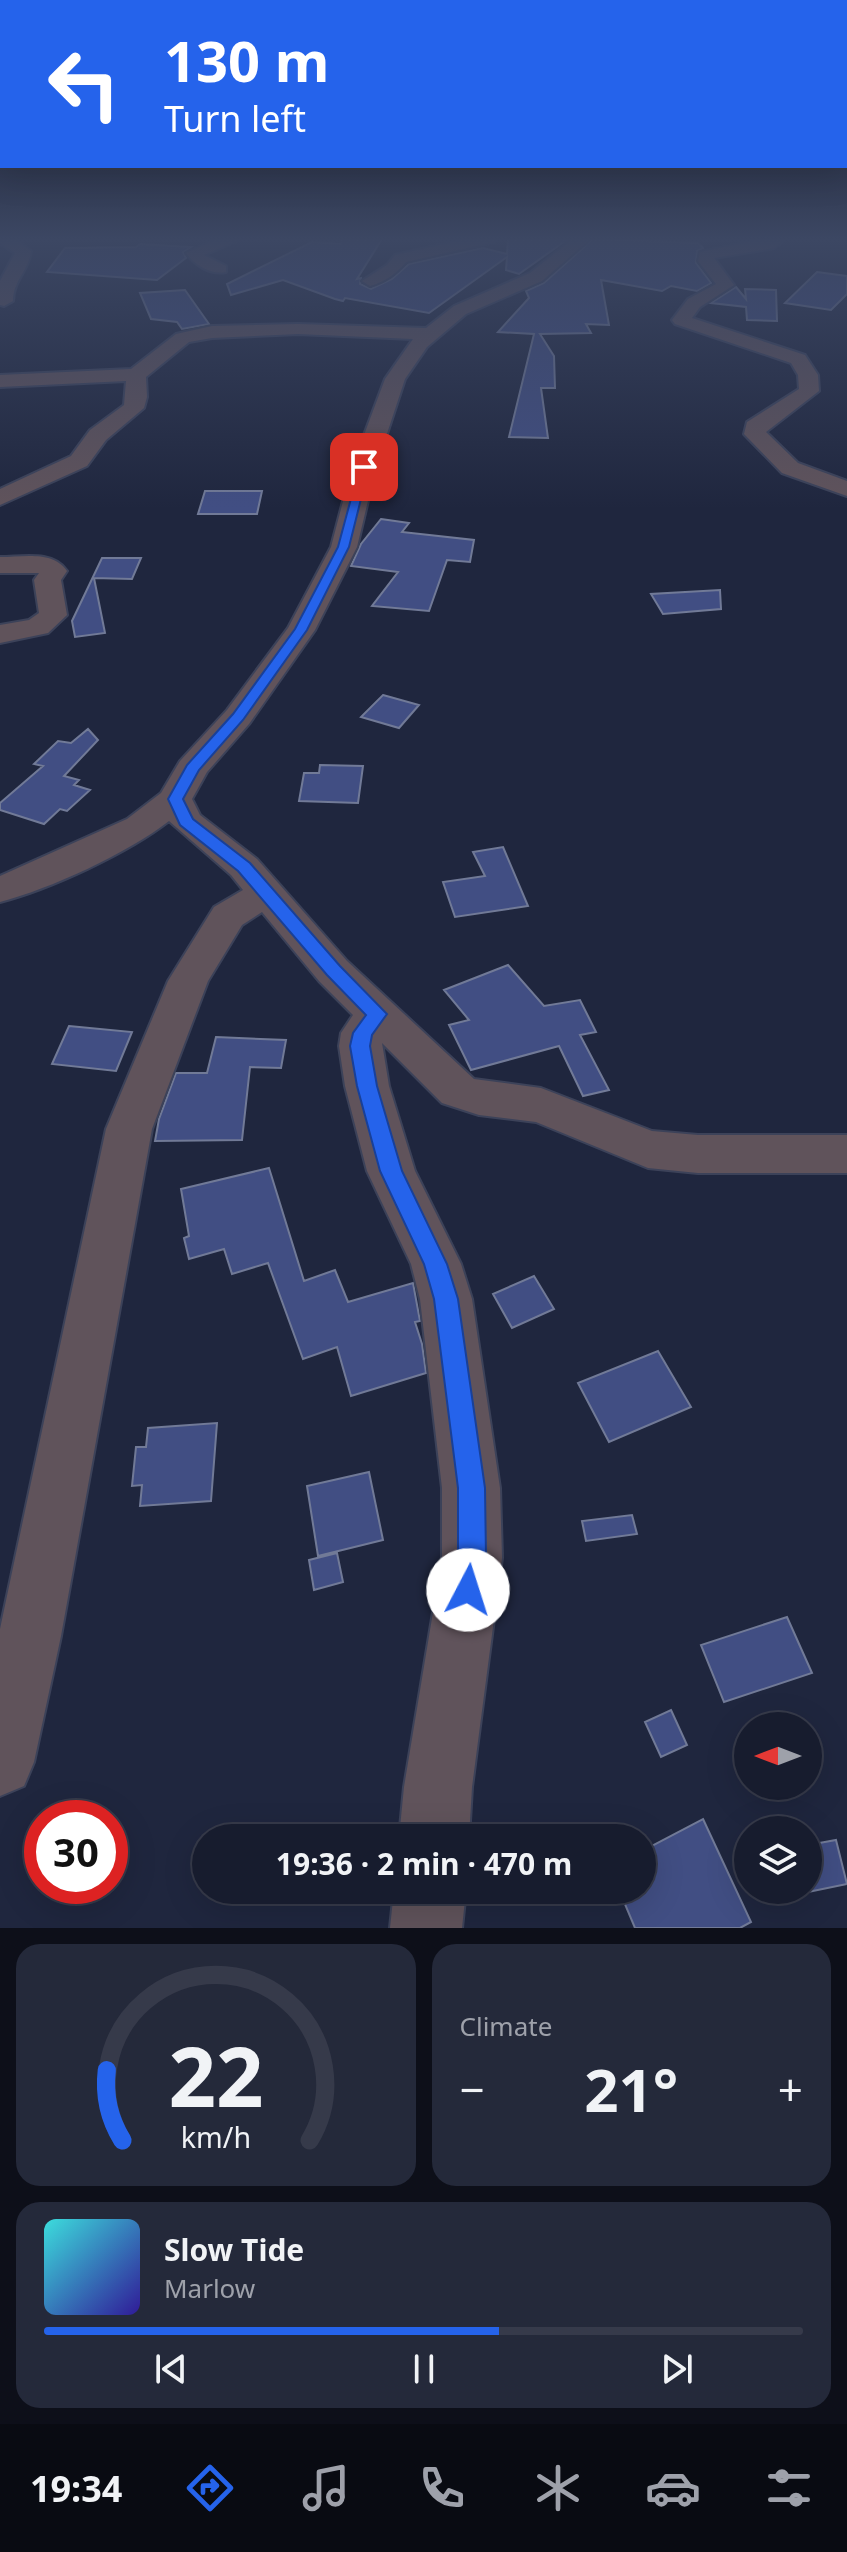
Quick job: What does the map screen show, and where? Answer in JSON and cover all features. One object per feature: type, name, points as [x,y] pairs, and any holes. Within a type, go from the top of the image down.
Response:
[{"type":"street","points":[[0,381],[136,375],[183,338],[212,332],[298,329],[428,334]]},
{"type":"street","points":[[0,890],[42,874],[139,827],[175,799],[192,768],[238,717],[301,630],[344,547],[364,467],[395,379],[435,329]]},
{"type":"street","points":[[708,329],[798,359],[808,375],[809,391],[755,427],[755,434],[790,468],[847,489]]},
{"type":"street","points":[[0,498],[79,461],[98,435],[133,408],[137,397],[136,375]]},
{"type":"street","points":[[0,565],[49,565],[54,571],[47,580],[53,615],[38,627],[0,634]]},
{"type":"street","points":[[175,799],[186,821],[244,867],[333,971],[458,1091],[479,1098],[541,1105],[648,1149],[698,1154],[847,1154]]},
{"type":"street","points":[[0,1762],[30,1636],[129,1129],[188,981],[228,916],[266,893]]},
{"type":"street","points":[[377,1014],[362,1033],[360,1046],[367,1086],[391,1171],[436,1264],[446,1299],[471,1488],[472,1558],[435,1824]]},
{"type":"street","points":[[426,1928],[429,1904]]},
{"type":"building","points":[[501,329],[589,329],[591,333],[540,334],[554,356],[555,388],[541,388],[548,438],[509,437],[534,334],[498,332]]},
{"type":"building","points":[[205,491],[262,491],[257,514],[198,514]]},
{"type":"building","points":[[381,519],[409,523],[402,532],[474,540],[470,562],[447,560],[429,611],[372,606],[398,572],[351,566],[361,544]]},
{"type":"building","points":[[102,558],[141,558],[132,579],[94,578],[105,633],[75,637],[72,621]]},
{"type":"building","points":[[720,590],[721,609],[663,614],[651,594]]},
{"type":"building","points":[[383,695],[419,705],[399,728],[361,717]]},
{"type":"building","points":[[88,729],[98,740],[64,776],[79,780],[74,785],[90,790],[67,811],[60,809],[44,824],[0,810],[0,803],[43,766],[34,764],[58,741],[71,743]]},
{"type":"building","points":[[320,765],[363,766],[358,803],[299,801],[304,773],[319,773]]},
{"type":"building","points":[[503,847],[528,906],[455,917],[443,882],[485,876],[473,852]]},
{"type":"building","points":[[508,965],[544,1006],[580,1000],[596,1032],[580,1035],[609,1090],[583,1096],[559,1046],[471,1070],[449,1025],[469,1020],[444,990]]},
{"type":"building","points":[[69,1026],[132,1032],[116,1071],[52,1064]]},
{"type":"building","points":[[216,1037],[286,1040],[281,1068],[250,1067],[242,1140],[155,1141],[159,1119],[176,1073],[207,1073]]},
{"type":"building","points":[[269,1168],[304,1281],[335,1270],[348,1302],[413,1283],[420,1321],[415,1322],[426,1373],[351,1396],[337,1347],[303,1359],[268,1263],[232,1274],[224,1249],[189,1259],[184,1238],[189,1236],[181,1189]]},
{"type":"building","points":[[534,1276],[554,1309],[512,1328],[493,1294]]},
{"type":"building","points":[[658,1351],[691,1407],[609,1442],[578,1383]]},
{"type":"building","points":[[217,1423],[211,1501],[140,1506],[142,1485],[132,1486],[136,1447],[146,1447],[148,1428]]},
{"type":"building","points":[[369,1472],[383,1540],[318,1556],[307,1486]]},
{"type":"building","points":[[632,1515],[637,1534],[586,1541],[582,1521]]},
{"type":"building","points":[[337,1553],[343,1582],[314,1590],[309,1560]]},
{"type":"building","points":[[787,1617],[812,1673],[724,1702],[701,1645]]},
{"type":"building","points":[[671,1710],[687,1745],[661,1757],[645,1722]]},
{"type":"building","points":[[703,1819],[734,1886],[734,1904],[743,1904],[751,1922],[740,1928],[635,1928],[625,1904],[656,1904],[656,1844]]},
{"type":"building","points":[[836,1840],[847,1884],[822,1889],[822,1842]]},
{"type":"route","points":[[364,467],[344,547],[301,630],[238,717],[192,768],[175,799],[186,821],[244,867],[333,971],[377,1014],[362,1033],[360,1046],[376,1125],[391,1171],[436,1264],[446,1299],[471,1488],[472,1558],[468,1590]]}]
